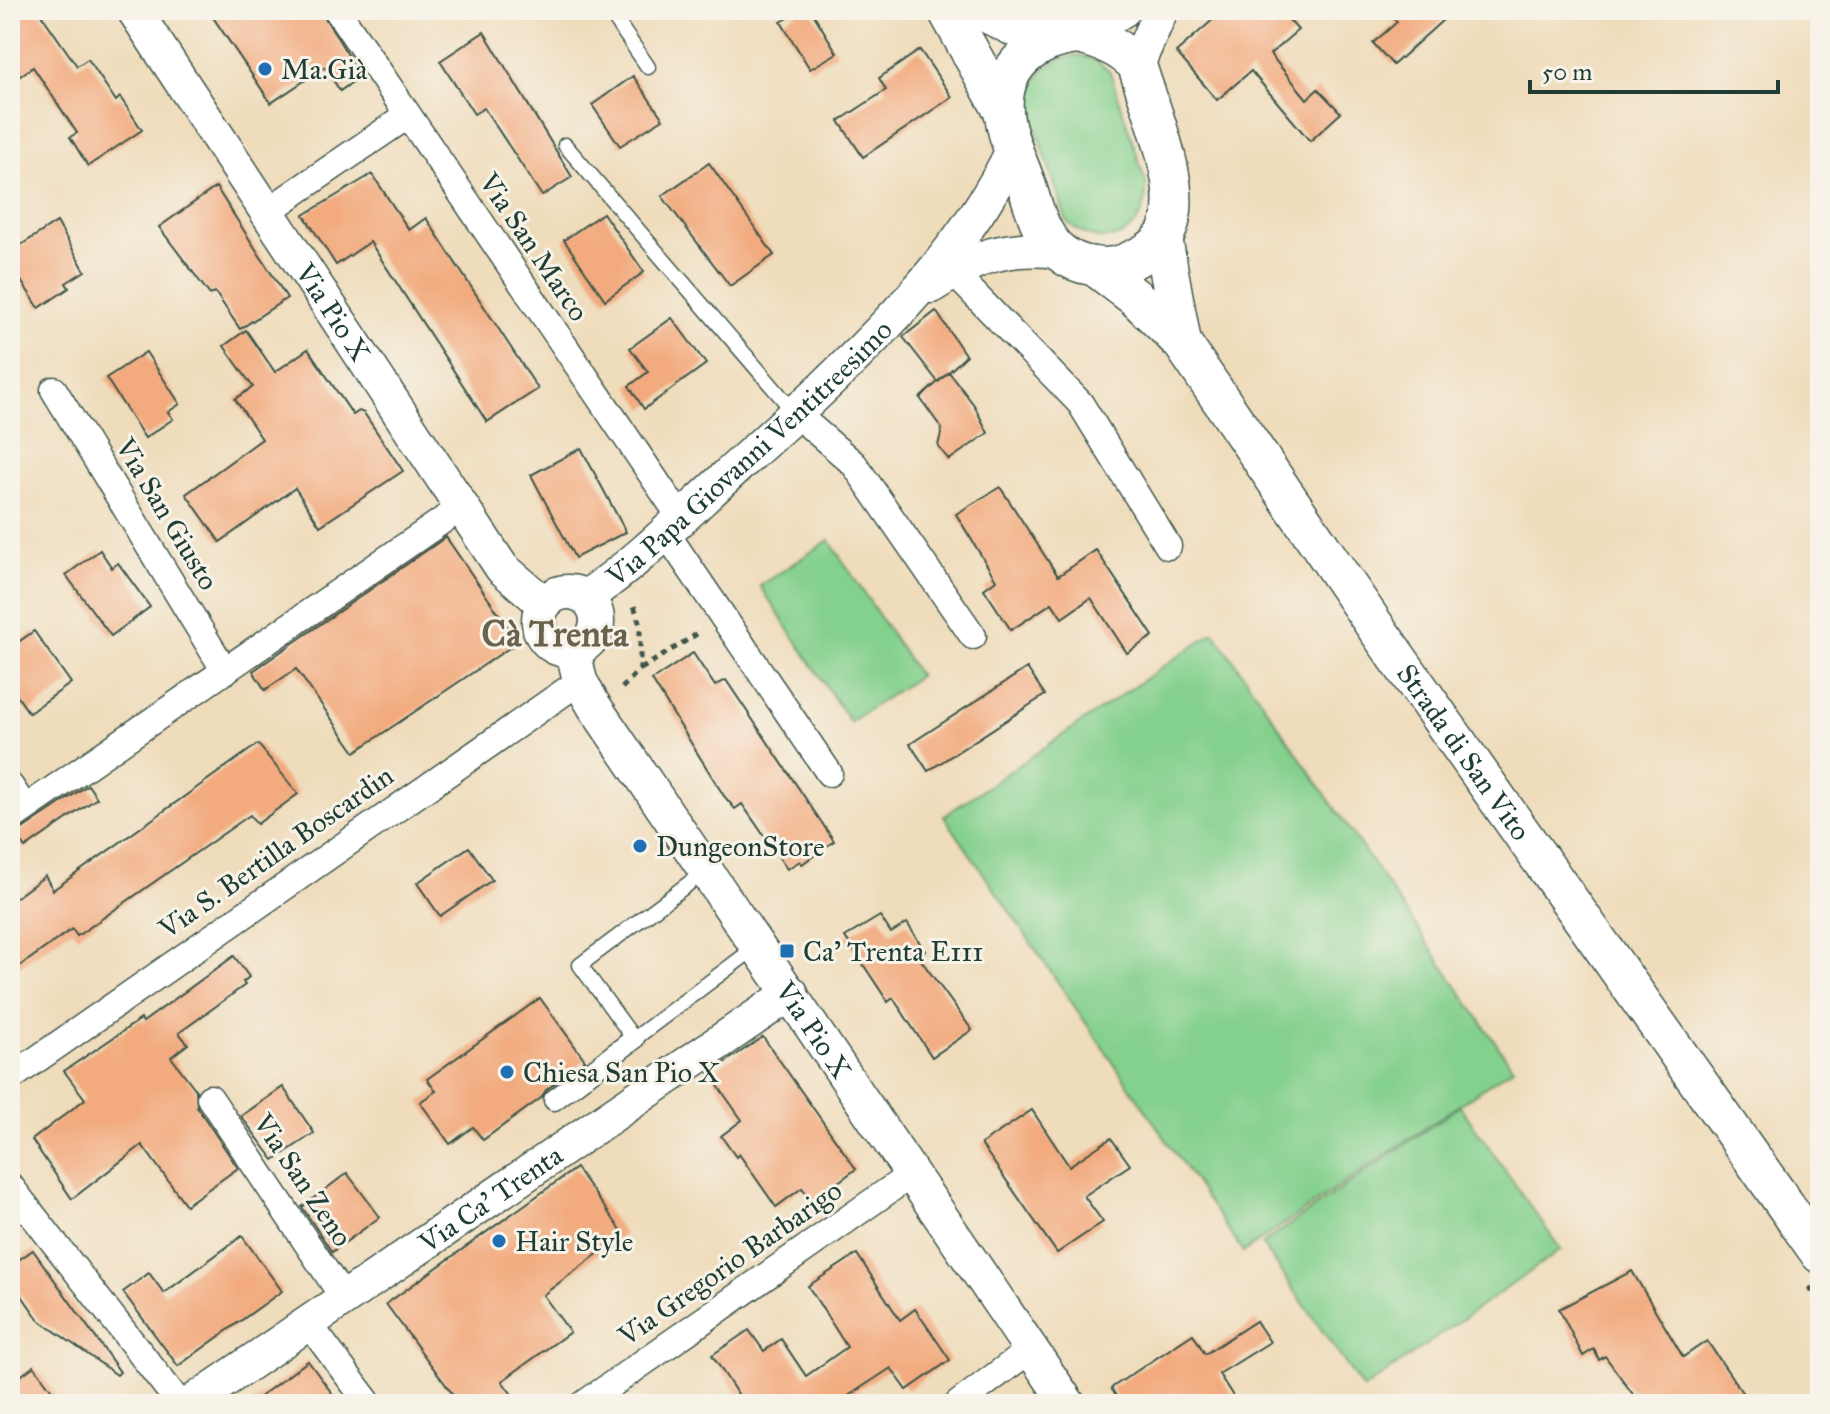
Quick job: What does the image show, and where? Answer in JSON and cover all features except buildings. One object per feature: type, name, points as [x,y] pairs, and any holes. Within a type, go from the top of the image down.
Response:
[{"type":"main road","points":[[947,10],[1009,130],[1039,220],[1058,251]]},
{"type":"main road","points":[[980,10],[1018,29],[1103,41],[1124,52],[1137,65],[1172,178],[1171,212],[1163,238],[1182,343]]},
{"type":"main road","name":"Via Papa Giovanni Ventitreesimo","points":[[1009,130],[1007,90],[1022,57],[1065,36]]},
{"type":"main road","points":[[1094,266],[1120,265],[1144,255],[1163,238]]},
{"type":"main road","name":"Via Papa Giovanni Ventitreesimo","points":[[1058,251],[1076,262],[1094,266]]},
{"type":"main road","name":"Strada di San Vito","points":[[1094,266],[1136,298],[1182,343],[1377,629],[1820,1254]]},
{"type":"street","name":"Via Pio X","points":[[134,10],[502,568],[543,603],[538,620],[543,637],[582,679],[704,872],[791,993],[1068,1404]]},
{"type":"street","name":"Via San Marco","points":[[337,10],[673,526],[723,618],[829,773]]},
{"type":"street","name":"Via Papa Giovanni Ventitreesimo","points":[[1065,36],[1123,10]]},
{"type":"street","points":[[1137,65],[1161,10]]},
{"type":"street","points":[[268,211],[407,116]]},
{"type":"street","name":"Via Papa Giovanni Ventitreesimo","points":[[586,597],[615,577],[673,526],[795,413],[907,301],[975,220],[1009,130]]},
{"type":"street","name":"Via Papa Giovanni Ventitreesimo","points":[[907,301],[953,272],[995,251],[1024,248],[1058,251]]},
{"type":"street","points":[[953,272],[1080,403],[1168,546]]},
{"type":"street","name":"Via San Giusto","points":[[54,390],[225,671]]},
{"type":"street","points":[[795,413],[854,464],[973,636]]},
{"type":"street","points":[[10,786],[18,814],[462,507]]},
{"type":"street","points":[[543,603],[563,591],[586,597],[596,613],[597,623],[582,679]]},
{"type":"street","name":"Via S. Bertilla Boscardin","points":[[10,1078],[582,679]]},
{"type":"street","name":"Via Ca' Trenta","points":[[190,1404],[791,993]]},
{"type":"street","points":[[554,1100],[634,1039]]},
{"type":"street","name":"Via San Zeno","points":[[210,1098],[343,1297]]},
{"type":"street","name":"Via Gregorio Barbarigo","points":[[584,1404],[912,1174]]},
{"type":"street","points":[[10,1186],[180,1404]]},
{"type":"street","points":[[308,1323],[369,1404]]},
{"type":"street","points":[[958,1404],[1031,1349]]},
{"type":"lane","points":[[609,10],[648,67]]},
{"type":"lane","points":[[565,145],[795,413]]},
{"type":"lane","points":[[704,872],[580,965],[634,1039],[758,945]]},
{"type":"path","points":[[615,577],[632,598],[640,625],[640,669]]},
{"type":"path","points":[[582,679],[621,689],[640,669],[723,618]]},
{"type":"green space","points":[[1080,55],[1097,61],[1110,72],[1146,183],[1145,201],[1133,227],[1110,238],[1082,232],[1067,222],[1031,112],[1033,89],[1042,72],[1058,60]]},
{"type":"green space","points":[[829,540],[919,676],[850,722],[760,586]]},
{"type":"green space","points":[[1214,632],[1513,1068],[1243,1252],[944,816]]},
{"type":"green space","points":[[1460,1106],[1561,1250],[1363,1389],[1262,1244]]},
{"type":"place","name":"Ma.Già","points":[[265,69]]},
{"type":"place","name":"DungeonStore","points":[[640,846]]},
{"type":"place","name":"Ca' Trenta E111","points":[[787,951]]},
{"type":"place","name":"Chiesa San Pio X","points":[[507,1072]]},
{"type":"place","name":"Hair Style","points":[[499,1241]]},
{"type":"district","name":"Cà Trenta","points":[[555,634]]}]
